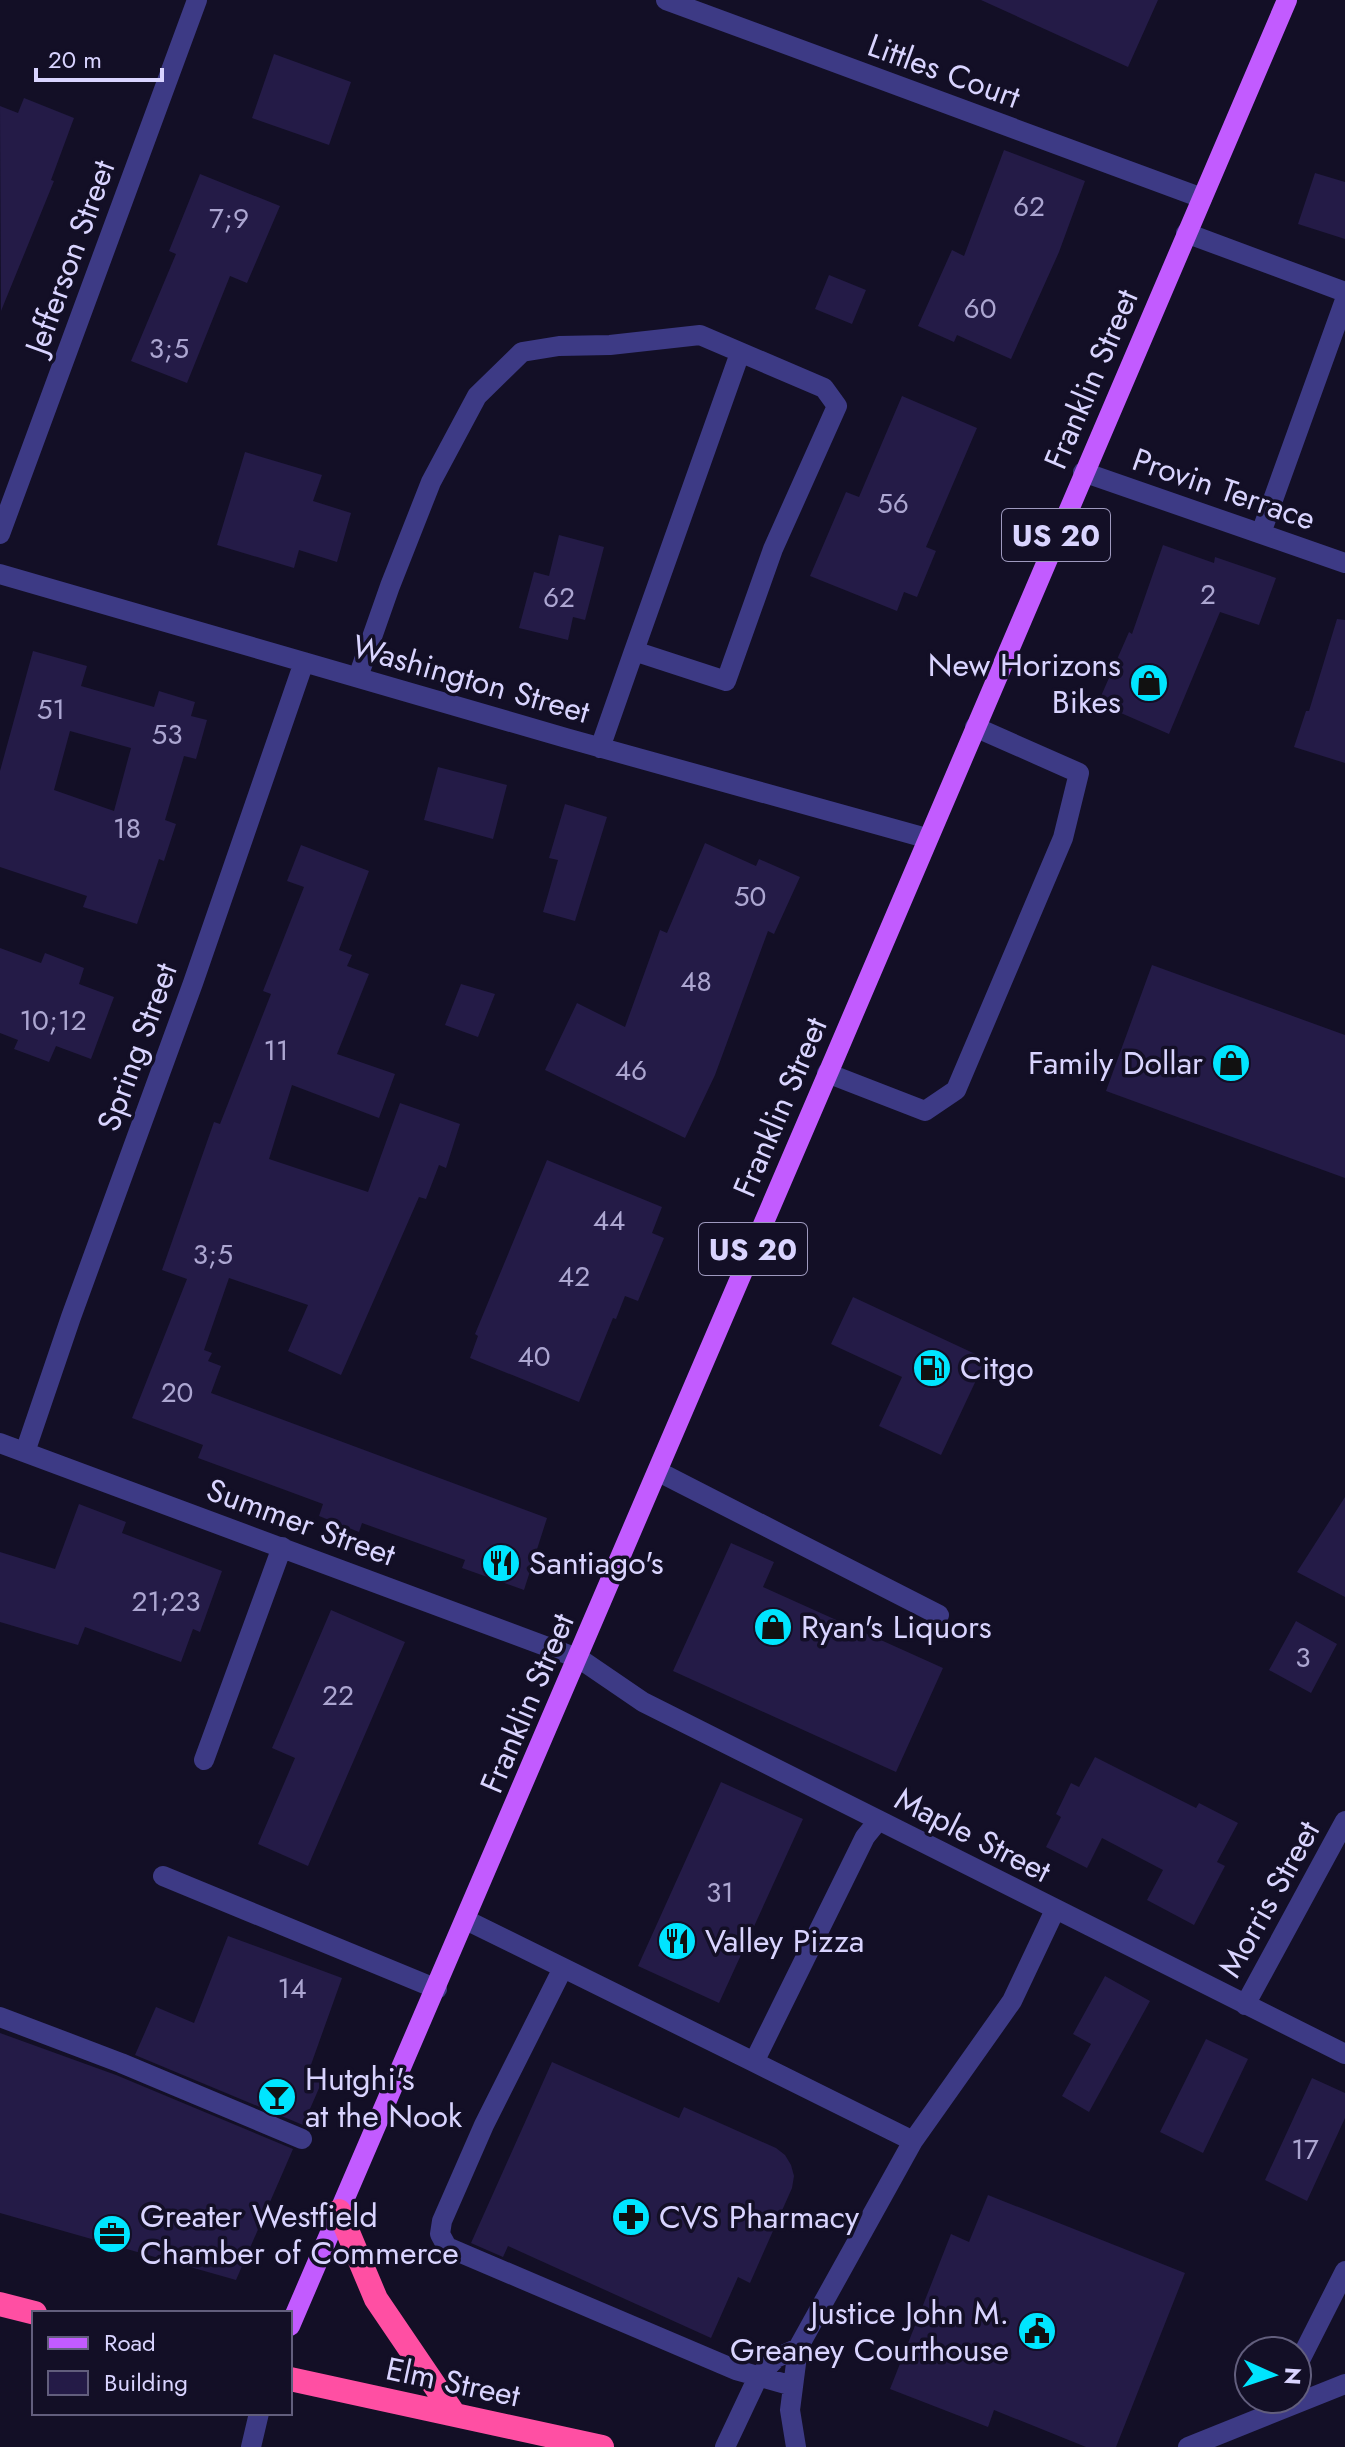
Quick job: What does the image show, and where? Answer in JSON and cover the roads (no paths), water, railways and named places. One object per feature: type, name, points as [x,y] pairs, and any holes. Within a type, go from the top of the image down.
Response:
[{"type":"highway","points":[[339,2211],[376,2299],[454,2414]]},
{"type":"highway","points":[[0,2304],[32,2312]]},
{"type":"highway","name":"Elm Street","points":[[292,2379],[598,2447]]},
{"type":"main road","name":"Franklin Street","points":[[292,2321],[580,1659],[926,838],[1287,0]]},
{"type":"street","name":"Jefferson Street","points":[[0,534],[197,0]]},
{"type":"street","name":"Littles Court","points":[[666,0],[1202,198]]},
{"type":"street","points":[[1186,233],[1345,292]]},
{"type":"street","points":[[1261,533],[1337,346],[1345,300]]},
{"type":"street","points":[[358,677],[431,482],[477,396],[522,352],[559,346],[610,345],[700,335],[824,388],[837,406],[773,549],[726,681],[634,651]]},
{"type":"street","points":[[600,748],[740,353]]},
{"type":"street","name":"Provin Terrace","points":[[1083,472],[1345,563]]},
{"type":"street","name":"Washington Street","points":[[0,574],[600,748],[926,838]]},
{"type":"street","name":"Spring Street","points":[[25,1452],[304,662]]},
{"type":"street","points":[[827,1073],[925,1111],[956,1090],[980,1034],[1063,838],[1079,773],[975,727]]},
{"type":"street","name":"Summer Street","points":[[0,1443],[580,1659]]},
{"type":"street","points":[[659,1472],[939,1615]]},
{"type":"street","points":[[204,1760],[282,1547]]},
{"type":"street","name":"Maple Street","points":[[580,1659],[643,1702],[1345,2054]]},
{"type":"street","points":[[754,2062],[865,1837],[878,1821]]},
{"type":"street","name":"Morris Street","points":[[1245,2005],[1345,1821]]},
{"type":"street","points":[[163,1876],[437,1989]]},
{"type":"street","points":[[796,2447],[790,2410],[798,2348],[913,2141],[1012,2001],[1055,1910]]},
{"type":"street","points":[[466,1920],[913,2141]]},
{"type":"street","points":[[563,1968],[484,2125],[442,2221],[440,2234],[447,2247],[701,2356],[793,2386]]},
{"type":"street","points":[[0,2017],[121,2063],[302,2139]]},
{"type":"street","points":[[1313,2335],[1345,2271]]},
{"type":"street","points":[[725,2447],[758,2377],[776,2358],[798,2348]]},
{"type":"street","points":[[1313,2394],[1345,2384]]},
{"type":"street","points":[[251,2447],[259,2415]]},
{"type":"street","points":[[1188,2447],[1257,2415]]},
{"type":"place","name":"New Horizons Bikes","points":[[1149,683]]},
{"type":"place","name":"Family Dollar","points":[[1231,1063]]},
{"type":"place","name":"Citgo","points":[[932,1368]]},
{"type":"place","name":"Santiago's","points":[[501,1563]]},
{"type":"place","name":"Ryan's Liquors","points":[[773,1627]]},
{"type":"place","name":"Valley Pizza","points":[[677,1941]]},
{"type":"place","name":"Hutghi's at the Nook","points":[[277,2097]]},
{"type":"place","name":"CVS Pharmacy","points":[[631,2217]]},
{"type":"place","name":"Greater Westfield Chamber of Commerce","points":[[112,2234]]},
{"type":"place","name":"Justice John M. Greaney Courthouse","points":[[1037,2331]]}]
